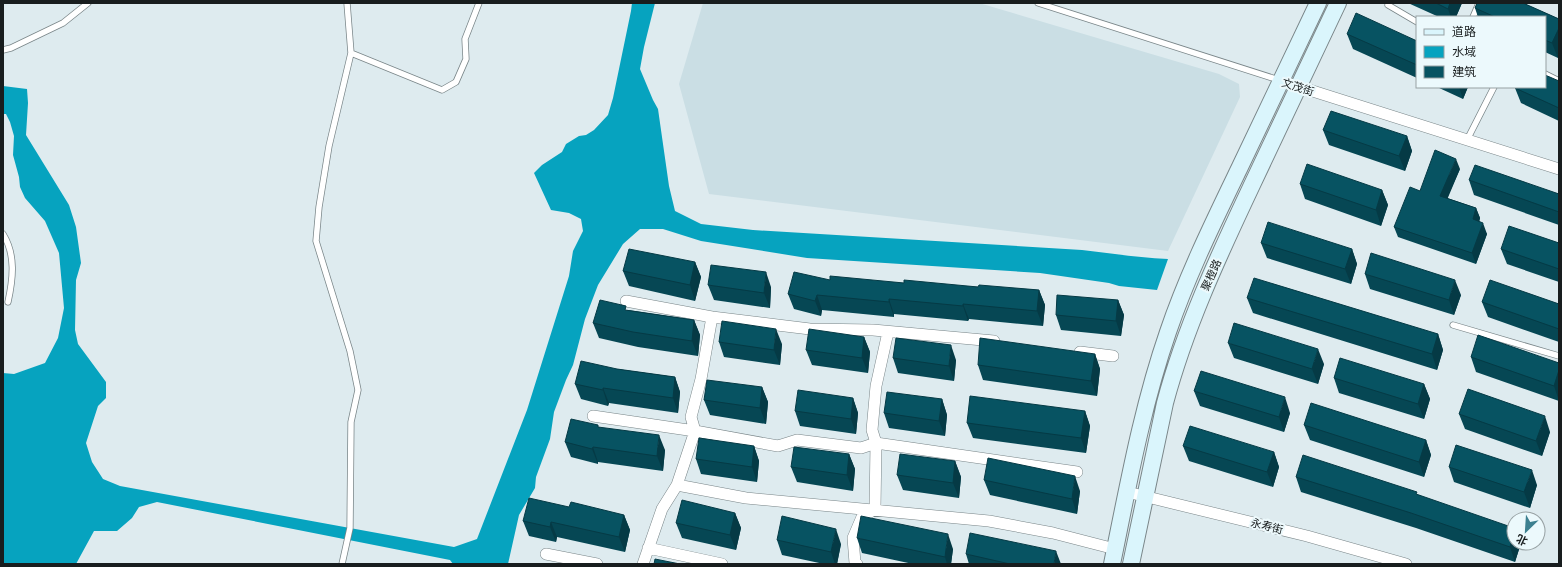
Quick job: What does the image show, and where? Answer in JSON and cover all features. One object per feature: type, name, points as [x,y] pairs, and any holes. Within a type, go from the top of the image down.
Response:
[{"type":"street","name":"聚橙路","points":[[1114,557],[1147,401],[1168,331],[1208,233],[1318,3]]},
{"type":"street","name":"聚橙路","points":[[1131,564],[1171,382],[1195,312],[1228,237],[1338,3]]},
{"type":"street","name":"文茂街","points":[[1281,81],[1559,169]]},
{"type":"street","points":[[626,301],[712,317],[810,328],[888,332],[960,339],[978,339],[1008,343]]},
{"type":"street","points":[[643,564],[662,509],[678,485],[695,431],[691,417],[701,379],[712,317]]},
{"type":"street","points":[[875,509],[876,443],[872,430],[876,386],[888,332]]},
{"type":"street","points":[[1068,351],[1113,356]]},
{"type":"street","points":[[593,416],[695,431],[778,446],[797,440],[861,448],[876,443],[1077,472]]},
{"type":"street","points":[[678,485],[746,498],[875,509],[989,521],[1053,533],[1114,557]]},
{"type":"street","name":"永寿街","points":[[1127,492],[1145,495],[1307,536],[1406,564]]},
{"type":"street","points":[[856,564],[853,538],[862,517],[875,509]]},
{"type":"street","points":[[648,548],[722,564]]},
{"type":"street","points":[[546,554],[597,564]]},
{"type":"lane","points":[[3,50],[11,48],[63,23],[88,3]]},
{"type":"lane","points":[[342,564],[350,528],[351,422],[358,390],[350,351],[316,241],[319,207],[329,146],[351,53],[347,3]]},
{"type":"lane","points":[[351,53],[442,90],[456,82],[466,59],[465,39],[479,3]]},
{"type":"lane","name":"文茂街","points":[[1038,3],[1281,81]]},
{"type":"lane","points":[[1474,16],[1480,3]]},
{"type":"lane","points":[[1388,5],[1416,21]]},
{"type":"lane","points":[[1546,74],[1559,81]]},
{"type":"lane","points":[[1467,140],[1493,88]]},
{"type":"lane","points":[[3,234],[12,255],[12,283],[8,302]]},
{"type":"lane","points":[[1453,325],[1559,356]]},
{"type":"shaded area","points":[[703,3],[979,3],[1219,74],[1239,84],[1240,97],[1168,251],[709,194],[679,84]]},
{"type":"water","points":[[632,3],[655,3],[640,69],[658,109],[669,186],[675,211],[701,224],[753,230],[1082,250],[1136,257],[1168,259],[1157,290],[1119,286],[1109,283],[1040,273],[807,258],[701,241],[663,229],[640,229],[623,244],[598,285],[585,319],[573,365],[554,412],[550,439],[536,477],[535,488],[519,515],[508,564],[453,564],[450,560],[157,502],[139,507],[132,518],[117,531],[94,531],[76,564],[3,564],[3,373],[14,374],[45,363],[58,338],[64,308],[59,253],[45,221],[25,198],[20,187],[13,155],[14,136],[6,114],[3,114],[3,86],[27,89],[28,103],[26,135],[69,205],[76,227],[81,263],[76,280],[75,330],[78,344],[106,382],[106,398],[98,406],[86,443],[92,462],[103,479],[120,486],[454,547],[477,539],[527,410],[569,276],[573,251],[583,231],[581,219],[569,213],[551,210],[534,173],[542,165],[562,152],[566,144],[579,136],[586,135],[594,130],[608,115],[613,98]]},
{"type":"building","points":[[1436,3],[1450,3],[1448,9]]},
{"type":"building","points":[[1477,3],[1523,3],[1559,19],[1559,28],[1552,43],[1546,40],[1546,16],[1493,16],[1475,8]]},
{"type":"building","points":[[1356,13],[1416,41],[1416,65],[1347,34]]},
{"type":"building","points":[[1546,75],[1559,81],[1559,108],[1515,88],[1546,88]]},
{"type":"building","points":[[1331,111],[1407,136],[1399,156],[1323,130]]},
{"type":"building","points":[[1435,150],[1456,159],[1440,196],[1476,208],[1473,219],[1483,223],[1472,253],[1394,227],[1410,187],[1420,191]]},
{"type":"building","points":[[1307,164],[1382,190],[1376,210],[1300,184]]},
{"type":"building","points":[[1475,165],[1559,194],[1559,212],[1469,180]]},
{"type":"building","points":[[1268,222],[1352,249],[1345,269],[1261,243]]},
{"type":"building","points":[[1509,226],[1559,243],[1559,269],[1501,249]]},
{"type":"building","points":[[629,249],[695,262],[690,285],[623,271]]},
{"type":"building","points":[[1371,253],[1455,280],[1449,300],[1365,274]]},
{"type":"building","points":[[711,265],[766,272],[764,293],[708,285]]},
{"type":"building","points":[[794,272],[830,280],[830,276],[904,283],[904,280],[978,287],[979,285],[1039,290],[1037,311],[889,299],[889,302],[817,295],[815,301],[788,294]]},
{"type":"building","points":[[1254,278],[1438,334],[1432,354],[1247,298]]},
{"type":"building","points":[[1490,280],[1559,304],[1559,329],[1482,302]]},
{"type":"building","points":[[1057,295],[1118,300],[1116,321],[1056,315]]},
{"type":"building","points":[[600,300],[626,306],[625,310],[694,320],[692,341],[633,332],[593,323]]},
{"type":"building","points":[[722,321],[776,329],[774,350],[719,342]]},
{"type":"building","points":[[1234,323],[1318,349],[1312,369],[1228,343]]},
{"type":"building","points":[[809,329],[864,337],[862,358],[806,350]]},
{"type":"building","points":[[1478,335],[1559,363],[1559,370],[1554,386],[1471,357]]},
{"type":"building","points":[[896,338],[951,345],[949,366],[893,358]]},
{"type":"building","points":[[980,338],[1095,354],[1091,381],[978,365]]},
{"type":"building","points":[[1340,358],[1424,384],[1418,404],[1334,378]]},
{"type":"building","points":[[581,361],[617,369],[675,377],[673,398],[603,388],[603,390],[575,384]]},
{"type":"building","points":[[1201,371],[1285,397],[1279,417],[1194,391]]},
{"type":"building","points":[[707,380],[762,387],[760,408],[704,400]]},
{"type":"building","points":[[1468,389],[1545,416],[1536,441],[1459,414]]},
{"type":"building","points":[[798,390],[853,398],[851,419],[795,411]]},
{"type":"building","points":[[887,392],[942,399],[939,421],[884,413]]},
{"type":"building","points":[[970,396],[1085,411],[1081,438],[967,423]]},
{"type":"building","points":[[1311,403],[1426,440],[1419,462],[1304,425]]},
{"type":"building","points":[[571,419],[598,425],[598,427],[659,435],[657,456],[593,447],[592,449],[565,442]]},
{"type":"building","points":[[1190,426],[1274,452],[1267,472],[1183,446]]},
{"type":"building","points":[[699,438],[754,446],[752,467],[696,459]]},
{"type":"building","points":[[1456,445],[1532,470],[1524,492],[1449,467]]},
{"type":"building","points":[[794,447],[849,454],[847,475],[791,467]]},
{"type":"building","points":[[900,454],[955,461],[953,483],[897,475]]},
{"type":"building","points":[[1303,455],[1417,492],[1416,494],[1506,525],[1506,546],[1411,513],[1296,477]]},
{"type":"building","points":[[988,458],[1075,476],[1072,499],[984,480]]},
{"type":"building","points":[[529,498],[569,507],[571,502],[624,515],[619,537],[551,522],[550,527],[523,521]]},
{"type":"building","points":[[682,500],[735,513],[730,535],[676,523]]},
{"type":"building","points":[[782,516],[836,529],[831,552],[777,540]]},
{"type":"building","points":[[861,516],[948,534],[945,557],[857,538]]},
{"type":"building","points":[[970,533],[1056,551],[1054,564],[1010,564],[966,554]]},
{"type":"building","points":[[655,559],[680,564],[654,564]]}]
